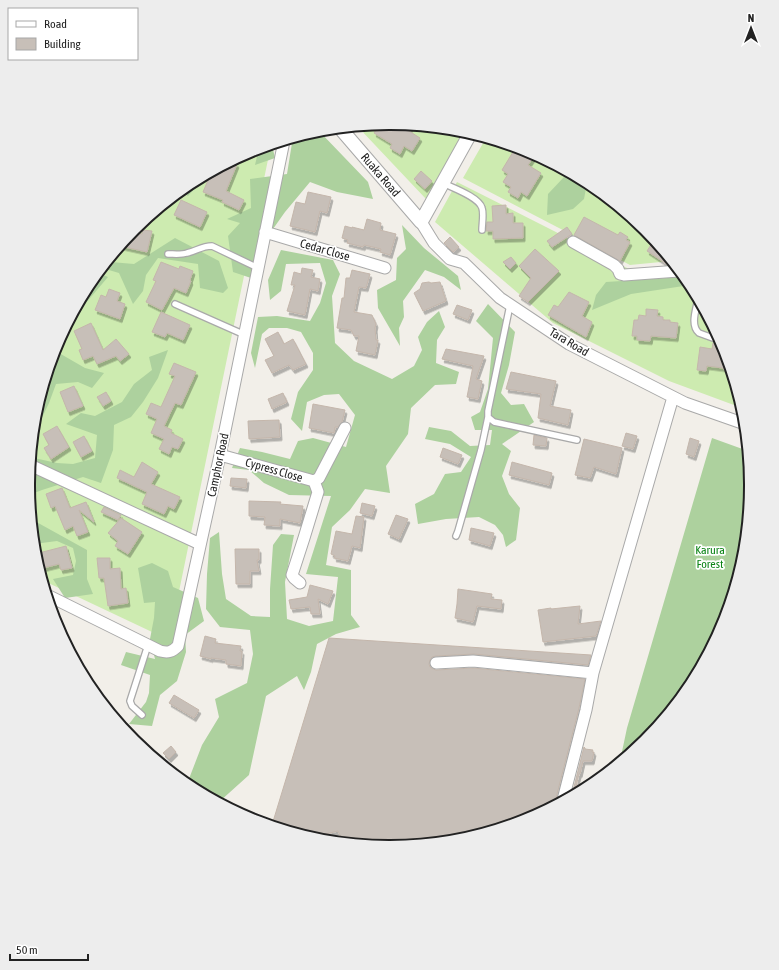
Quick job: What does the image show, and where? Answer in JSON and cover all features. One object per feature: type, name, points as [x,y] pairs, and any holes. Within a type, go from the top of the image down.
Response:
[{"type":"street","name":"Ruaka Road","points":[[345,134],[421,222]]},
{"type":"street","points":[[421,222],[467,139]]},
{"type":"street","name":"Camphor Road","points":[[54,598],[160,651],[171,651],[178,646],[220,455],[283,147]]},
{"type":"street","name":"Tara Road","points":[[421,222],[434,244],[450,259],[464,263],[500,298],[569,344],[685,403],[738,422]]},
{"type":"street","name":"Cedar Close","points":[[265,232],[385,268]]},
{"type":"street","points":[[573,242],[614,265],[620,274],[624,275],[672,271]]},
{"type":"street","points":[[565,793],[586,710],[593,674],[673,397]]},
{"type":"street","name":"Cypress Close","points":[[220,455],[314,481],[319,478],[345,428]]},
{"type":"street","points":[[36,468],[200,544]]},
{"type":"street","points":[[300,583],[292,575],[318,492],[314,481]]},
{"type":"street","points":[[436,663],[461,661],[480,662],[593,674]]},
{"type":"lane","points":[[442,183],[478,201],[482,208],[482,230]]},
{"type":"lane","points":[[168,254],[190,253],[206,246],[212,246],[258,268]]},
{"type":"lane","points":[[175,304],[244,335]]},
{"type":"lane","points":[[456,536],[481,450],[510,305]]},
{"type":"lane","points":[[697,307],[694,322],[696,331],[712,338]]},
{"type":"lane","points":[[488,416],[494,422],[577,440]]},
{"type":"lane","points":[[142,715],[132,706],[130,701],[148,645]]},
{"type":"green space","points":[[390,130],[413,131],[462,138],[426,199],[362,131]]},
{"type":"green space","points":[[324,136],[368,182],[373,199],[337,192],[310,182],[285,212],[256,253],[251,278],[233,272],[228,236],[240,223],[227,219],[251,208],[250,179],[287,174],[292,145]]},
{"type":"green space","points":[[483,144],[525,157],[567,178],[605,204],[640,234],[665,262],[630,265],[463,178]]},
{"type":"green space","points":[[273,150],[275,158],[255,165],[257,156]]},
{"type":"green space","points":[[270,151],[169,640],[49,583],[38,531],[35,485],[38,439],[42,416],[54,371],[72,328],[82,308],[95,288],[123,251],[156,218],[193,190],[233,167]]},
{"type":"green space","points":[[564,177],[586,190],[584,199],[573,209],[547,215],[548,194]]},
{"type":"green space","points":[[457,182],[629,269],[668,266],[697,308],[717,349],[735,405],[669,381],[553,323],[435,222]]},
{"type":"green space","points":[[402,225],[424,248],[458,276],[461,290],[444,277],[425,270],[403,301],[404,317],[399,328],[400,346],[378,308],[377,290],[396,280],[397,258],[406,249]]},
{"type":"green space","points":[[175,238],[219,261],[228,288],[223,293],[200,288],[198,264],[158,258],[146,275],[143,291],[133,304],[119,273],[108,270],[114,262],[134,264]]},
{"type":"green space","points":[[281,250],[333,260],[340,274],[332,296],[335,343],[354,361],[392,379],[414,366],[422,350],[418,337],[427,322],[439,311],[445,327],[437,340],[436,363],[459,372],[456,384],[435,385],[411,408],[408,434],[386,466],[390,493],[365,489],[350,510],[332,527],[326,565],[351,570],[351,615],[360,627],[336,634],[317,644],[311,672],[304,690],[297,676],[266,696],[249,775],[223,798],[190,777],[202,745],[219,717],[215,699],[247,683],[253,654],[250,630],[220,627],[206,609],[210,538],[219,532],[222,574],[226,599],[251,616],[270,617],[273,545],[281,534],[294,535],[285,582],[287,619],[309,626],[333,621],[338,577],[306,574],[331,496],[289,495],[264,483],[249,470],[232,468],[240,448],[290,459],[298,441],[313,438],[346,447],[355,415],[339,394],[324,395],[307,402],[302,431],[291,419],[298,392],[313,370],[313,353],[301,332],[287,328],[269,328],[262,334],[255,368],[251,353],[258,317],[277,316],[310,321],[320,303],[326,283],[320,263],[286,264],[281,291],[270,300],[268,280]]},
{"type":"green space","points":[[104,275],[108,277],[83,306]]},
{"type":"green space","points":[[677,277],[683,286],[631,294],[592,310],[596,295],[606,282]]},
{"type":"green space","points":[[488,304],[515,332],[509,365],[501,393],[511,405],[524,404],[534,422],[502,444],[511,451],[502,476],[509,494],[520,508],[516,540],[506,547],[503,535],[495,525],[479,517],[446,519],[418,524],[415,504],[434,494],[445,474],[461,472],[471,457],[450,444],[425,439],[429,427],[451,431],[470,446],[490,445],[492,430],[475,430],[471,417],[480,412],[488,389],[493,338],[476,321]]},
{"type":"green space","points":[[168,350],[158,378],[143,402],[131,417],[114,425],[113,450],[101,483],[83,477],[35,493],[36,459],[57,463],[73,464],[95,458],[97,435],[66,424],[81,413],[95,416],[122,402],[134,384],[152,370],[149,357]]},
{"type":"green space","points":[[60,354],[85,368],[104,373],[92,388],[78,382],[56,384],[42,419],[47,393]]},
{"type":"green space","name":"Karura Forest","points":[[712,438],[742,449],[744,485],[743,508],[741,531],[732,577],[717,621],[697,662],[671,701],[640,736],[622,753],[627,728]]},
{"type":"green space","points":[[37,522],[87,550],[87,579],[93,594],[65,598],[53,579],[73,575],[76,561],[73,548],[57,541],[40,543]]},
{"type":"green space","points":[[152,563],[168,571],[173,587],[198,598],[204,621],[185,635],[186,652],[177,681],[160,695],[152,726],[129,724],[146,702],[149,693],[150,675],[121,665],[126,652],[155,659],[150,639],[155,602],[144,603],[138,568]]},
{"type":"building","points":[[375,131],[409,131],[420,138],[412,151],[404,146],[400,154],[390,148],[392,144],[374,133]]},
{"type":"building","points":[[513,153],[531,160],[528,165],[541,173],[527,196],[521,192],[518,198],[508,192],[511,187],[503,182],[508,174],[502,170]]},
{"type":"building","points":[[236,165],[226,191],[244,200],[239,210],[222,202],[223,200],[203,192],[208,181]]},
{"type":"building","points":[[421,171],[432,181],[425,189],[414,179]]},
{"type":"building","points":[[308,192],[331,197],[327,213],[320,211],[315,232],[290,226],[296,202],[305,204]]},
{"type":"building","points":[[181,200],[207,212],[200,227],[174,215]]},
{"type":"building","points":[[506,205],[506,214],[513,213],[513,223],[523,223],[523,238],[493,239],[493,231],[486,231],[487,222],[493,222],[492,206]]},
{"type":"building","points":[[584,217],[618,235],[620,232],[628,237],[626,240],[630,242],[620,261],[574,235]]},
{"type":"building","points":[[367,219],[381,223],[380,230],[396,234],[390,255],[380,252],[381,249],[347,243],[348,240],[342,238],[345,226],[364,230]]},
{"type":"building","points":[[567,227],[572,234],[552,247],[547,241]]},
{"type":"building","points":[[143,230],[152,231],[147,252],[126,247],[140,234],[142,234]]},
{"type":"building","points":[[450,237],[459,247],[453,252],[444,243]]},
{"type":"building","points":[[651,245],[667,264],[647,251]]},
{"type":"building","points":[[535,249],[559,271],[528,302],[519,296],[531,278],[519,266]]},
{"type":"building","points":[[511,257],[516,263],[510,269],[503,262]]},
{"type":"building","points":[[161,262],[179,269],[180,266],[193,271],[186,293],[174,288],[162,310],[146,302],[156,281],[153,280]]},
{"type":"building","points":[[302,268],[313,270],[311,277],[320,279],[318,291],[310,289],[305,315],[287,311],[295,285],[291,285],[294,272],[301,274]]},
{"type":"building","points":[[352,270],[370,274],[366,288],[359,287],[354,312],[372,315],[376,324],[376,340],[378,340],[375,355],[356,351],[359,336],[354,336],[351,330],[337,328],[342,298],[344,298],[346,278],[350,278]]},
{"type":"building","points":[[440,282],[446,301],[423,311],[414,293],[420,289],[422,283]]},
{"type":"building","points":[[109,289],[120,293],[117,301],[125,304],[120,319],[95,310],[101,295],[106,297]]},
{"type":"building","points":[[569,292],[589,302],[582,316],[592,322],[586,337],[548,315],[554,305],[558,307]]},
{"type":"building","points":[[457,305],[472,310],[468,320],[453,314]]},
{"type":"building","points":[[646,309],[658,310],[657,316],[663,317],[663,320],[670,320],[670,322],[678,323],[676,338],[651,336],[650,341],[637,340],[637,336],[632,336],[634,320],[638,320],[639,315],[646,316]]},
{"type":"building","points":[[161,312],[190,325],[183,340],[167,333],[165,337],[152,332]]},
{"type":"building","points":[[91,323],[103,350],[116,339],[129,354],[120,361],[116,356],[97,364],[93,356],[83,360],[79,350],[82,349],[74,331]]},
{"type":"building","points":[[278,332],[284,344],[293,339],[306,364],[293,370],[289,365],[272,373],[265,360],[274,356],[265,339]]},
{"type":"building","points":[[713,343],[714,343],[725,370],[723,368],[707,366],[706,371],[697,370],[700,347],[712,349]]},
{"type":"building","points":[[446,349],[484,356],[476,379],[482,381],[478,399],[467,397],[473,366],[442,359]]},
{"type":"building","points":[[174,363],[196,372],[181,405],[175,403],[164,426],[172,430],[171,433],[183,439],[178,449],[172,447],[169,454],[159,449],[164,439],[151,433],[157,419],[146,414],[151,403],[161,407],[175,376],[169,374]]},
{"type":"building","points":[[511,372],[556,381],[550,406],[571,410],[568,425],[538,418],[541,394],[506,389]]},
{"type":"building","points":[[74,386],[83,406],[68,412],[60,392]]},
{"type":"building","points":[[106,392],[111,401],[103,406],[97,397]]},
{"type":"building","points":[[283,393],[287,402],[272,409],[268,399]]},
{"type":"building","points":[[313,404],[345,410],[342,422],[338,427],[335,427],[334,433],[309,428]]},
{"type":"building","points":[[279,420],[280,437],[249,439],[248,421]]},
{"type":"building","points":[[57,426],[69,447],[51,459],[44,448],[49,445],[43,434]]},
{"type":"building","points":[[626,433],[637,436],[633,449],[622,446]]},
{"type":"building","points":[[534,435],[547,438],[546,446],[533,445]]},
{"type":"building","points":[[84,436],[92,451],[81,457],[73,442]]},
{"type":"building","points":[[690,438],[699,441],[694,457],[686,454]]},
{"type":"building","points":[[584,439],[622,448],[616,474],[594,467],[590,478],[575,475]]},
{"type":"building","points":[[443,448],[462,455],[458,464],[440,457]]},
{"type":"building","points":[[142,462],[158,472],[151,484],[180,497],[174,509],[168,506],[164,514],[142,504],[147,492],[117,478],[120,470],[134,477]]},
{"type":"building","points":[[512,462],[552,473],[549,485],[509,475]]},
{"type":"building","points":[[231,478],[247,479],[246,488],[230,486]]},
{"type":"building","points":[[62,488],[70,508],[86,502],[94,522],[79,510],[88,532],[77,536],[73,526],[65,530],[55,506],[51,508],[46,494]]},
{"type":"building","points":[[249,501],[281,502],[280,504],[303,506],[300,523],[280,519],[280,526],[264,525],[265,517],[249,516]]},
{"type":"building","points":[[362,503],[375,506],[372,516],[360,513]]},
{"type":"building","points":[[104,507],[121,515],[118,520],[101,512]]},
{"type":"building","points":[[396,515],[408,519],[399,539],[388,534]]},
{"type":"building","points":[[356,516],[364,517],[360,548],[352,546],[348,561],[334,558],[335,556],[331,554],[336,531],[352,534]]},
{"type":"building","points":[[121,518],[142,532],[128,554],[115,546],[118,541],[108,533]]},
{"type":"building","points":[[471,528],[494,533],[490,546],[469,540]]},
{"type":"building","points":[[66,546],[72,568],[61,570],[59,564],[45,568],[42,552]]},
{"type":"building","points":[[235,549],[259,549],[259,560],[257,560],[259,571],[250,571],[250,584],[236,584]]},
{"type":"building","points":[[97,558],[110,558],[110,569],[120,568],[121,589],[126,588],[128,603],[108,606],[104,578],[99,578]]},
{"type":"building","points":[[310,585],[333,591],[328,604],[318,599],[320,614],[311,614],[310,607],[291,609],[289,600],[307,597]]},
{"type":"building","points":[[458,589],[492,594],[491,599],[502,600],[501,609],[477,606],[473,622],[455,618]]},
{"type":"building","points":[[580,606],[578,624],[601,621],[596,636],[543,642],[538,610]]},
{"type":"building","points":[[205,636],[216,639],[215,643],[241,646],[241,666],[226,664],[226,660],[211,659],[200,656]]},
{"type":"building","points":[[329,638],[591,655],[588,665],[474,654],[436,656],[432,657],[430,660],[430,667],[436,670],[473,668],[585,679],[556,798],[546,803],[503,821],[459,833],[413,839],[366,839],[340,836],[338,831],[327,834],[320,833],[273,820]]},
{"type":"building","points":[[174,695],[199,710],[194,718],[169,703]]},
{"type":"building","points":[[171,746],[176,752],[169,759],[163,753]]},
{"type":"building","points":[[584,747],[585,749],[593,750],[592,761],[583,761],[576,786],[574,788]]}]
